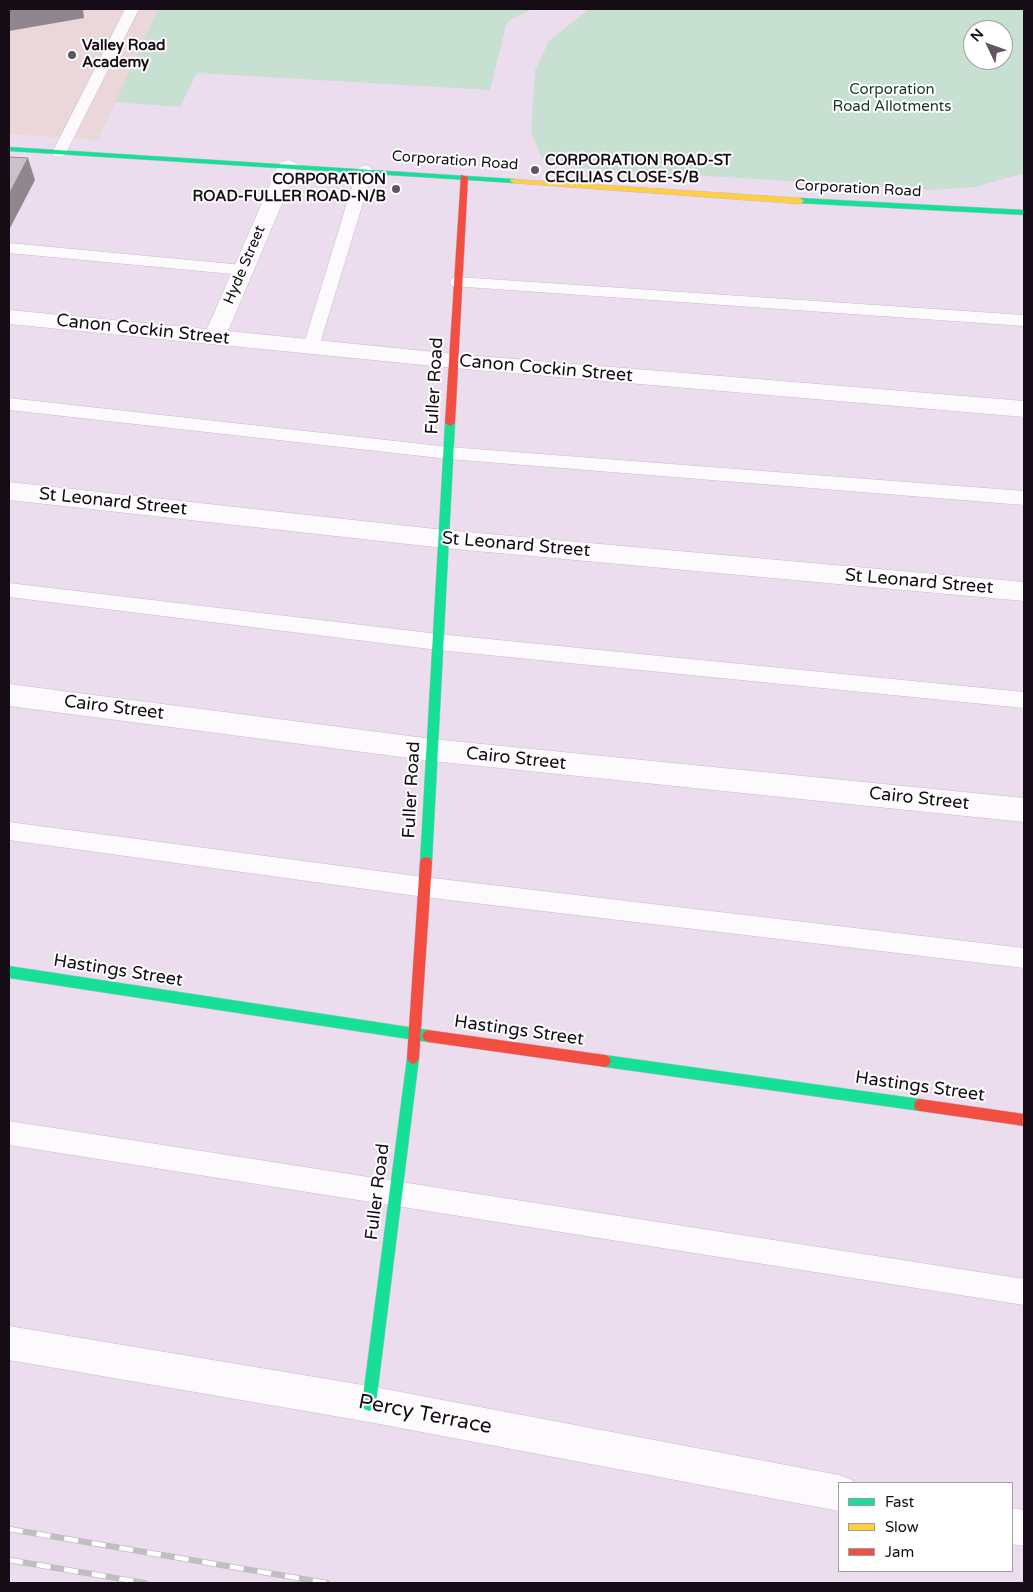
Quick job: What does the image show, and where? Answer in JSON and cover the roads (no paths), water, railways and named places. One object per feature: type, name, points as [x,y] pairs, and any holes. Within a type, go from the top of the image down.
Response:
[{"type":"street","name":"Corporation Road","points":[[9,150],[365,170],[853,205],[1024,213]]},
{"type":"street","name":"Hyde Street","points":[[215,337],[288,166]]},
{"type":"street","name":"Fuller Road","points":[[369,1404],[416,1034],[464,177]]},
{"type":"street","name":"Corporation Road","points":[[988,210],[1024,202]]},
{"type":"street","name":"Canon Cockin Street","points":[[9,318],[454,361],[1024,409]]},
{"type":"street","name":"St Leonard Street","points":[[9,491],[444,539],[1024,592]]},
{"type":"street","name":"Cairo Street","points":[[9,694],[432,750],[1024,810]]},
{"type":"street","name":"Hastings Street","points":[[9,972],[416,1034],[1024,1120]]},
{"type":"street","name":"Percy Terrace","points":[[9,1343],[369,1404],[838,1493]]},
{"type":"lane","points":[[59,152],[132,9]]},
{"type":"lane","points":[[311,347],[365,170]]},
{"type":"lane","points":[[9,248],[243,270]]},
{"type":"lane","points":[[458,282],[1024,321]]},
{"type":"lane","points":[[9,404],[449,453],[1024,498]]},
{"type":"lane","points":[[9,590],[438,642],[1024,700]]},
{"type":"lane","points":[[9,831],[424,887],[1024,958]]},
{"type":"lane","points":[[9,1133],[1024,1292]]},
{"type":"railway","points":[[9,1529],[327,1583]]},
{"type":"railway","points":[[9,1560],[145,1583]]},
{"type":"place","name":"Valley Road Academy","points":[[72,55]]},
{"type":"place","name":"CORPORATION ROAD-ST CECILIAS CLOSE-S/B","points":[[535,170]]},
{"type":"place","name":"CORPORATION ROAD-FULLER ROAD-N/B","points":[[396,189]]},
{"type":"park label","name":"Corporation Road Allotments","points":[[892,98]]}]
